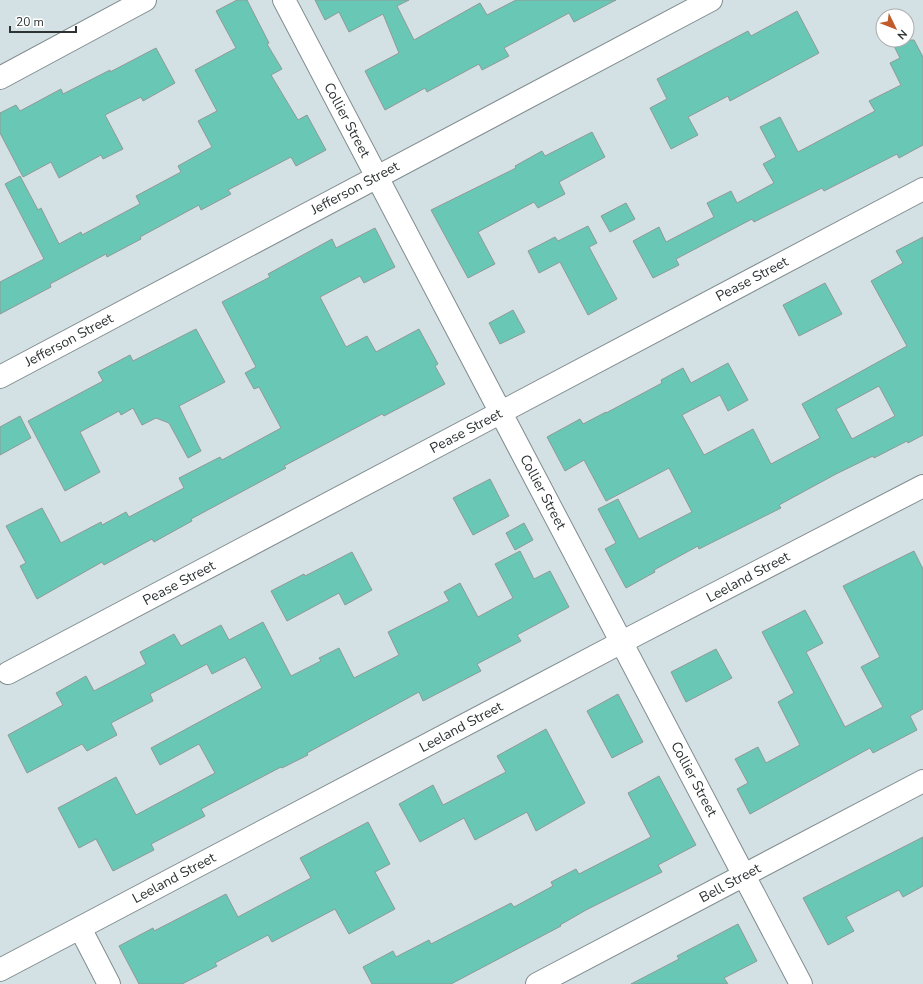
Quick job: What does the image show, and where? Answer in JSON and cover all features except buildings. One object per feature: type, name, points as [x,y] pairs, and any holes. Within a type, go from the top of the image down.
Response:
[{"type":"street","points":[[0,78],[145,0]]},
{"type":"street","name":"Collier Street","points":[[284,0],[802,984]]},
{"type":"street","name":"Jefferson Street","points":[[0,377],[711,0]]},
{"type":"street","name":"Pease Street","points":[[8,673],[923,189]]},
{"type":"street","name":"Leeland Street","points":[[0,970],[622,642],[923,486]]},
{"type":"street","name":"Bell Street","points":[[537,984],[923,781]]},
{"type":"street","points":[[80,928],[109,984]]}]
